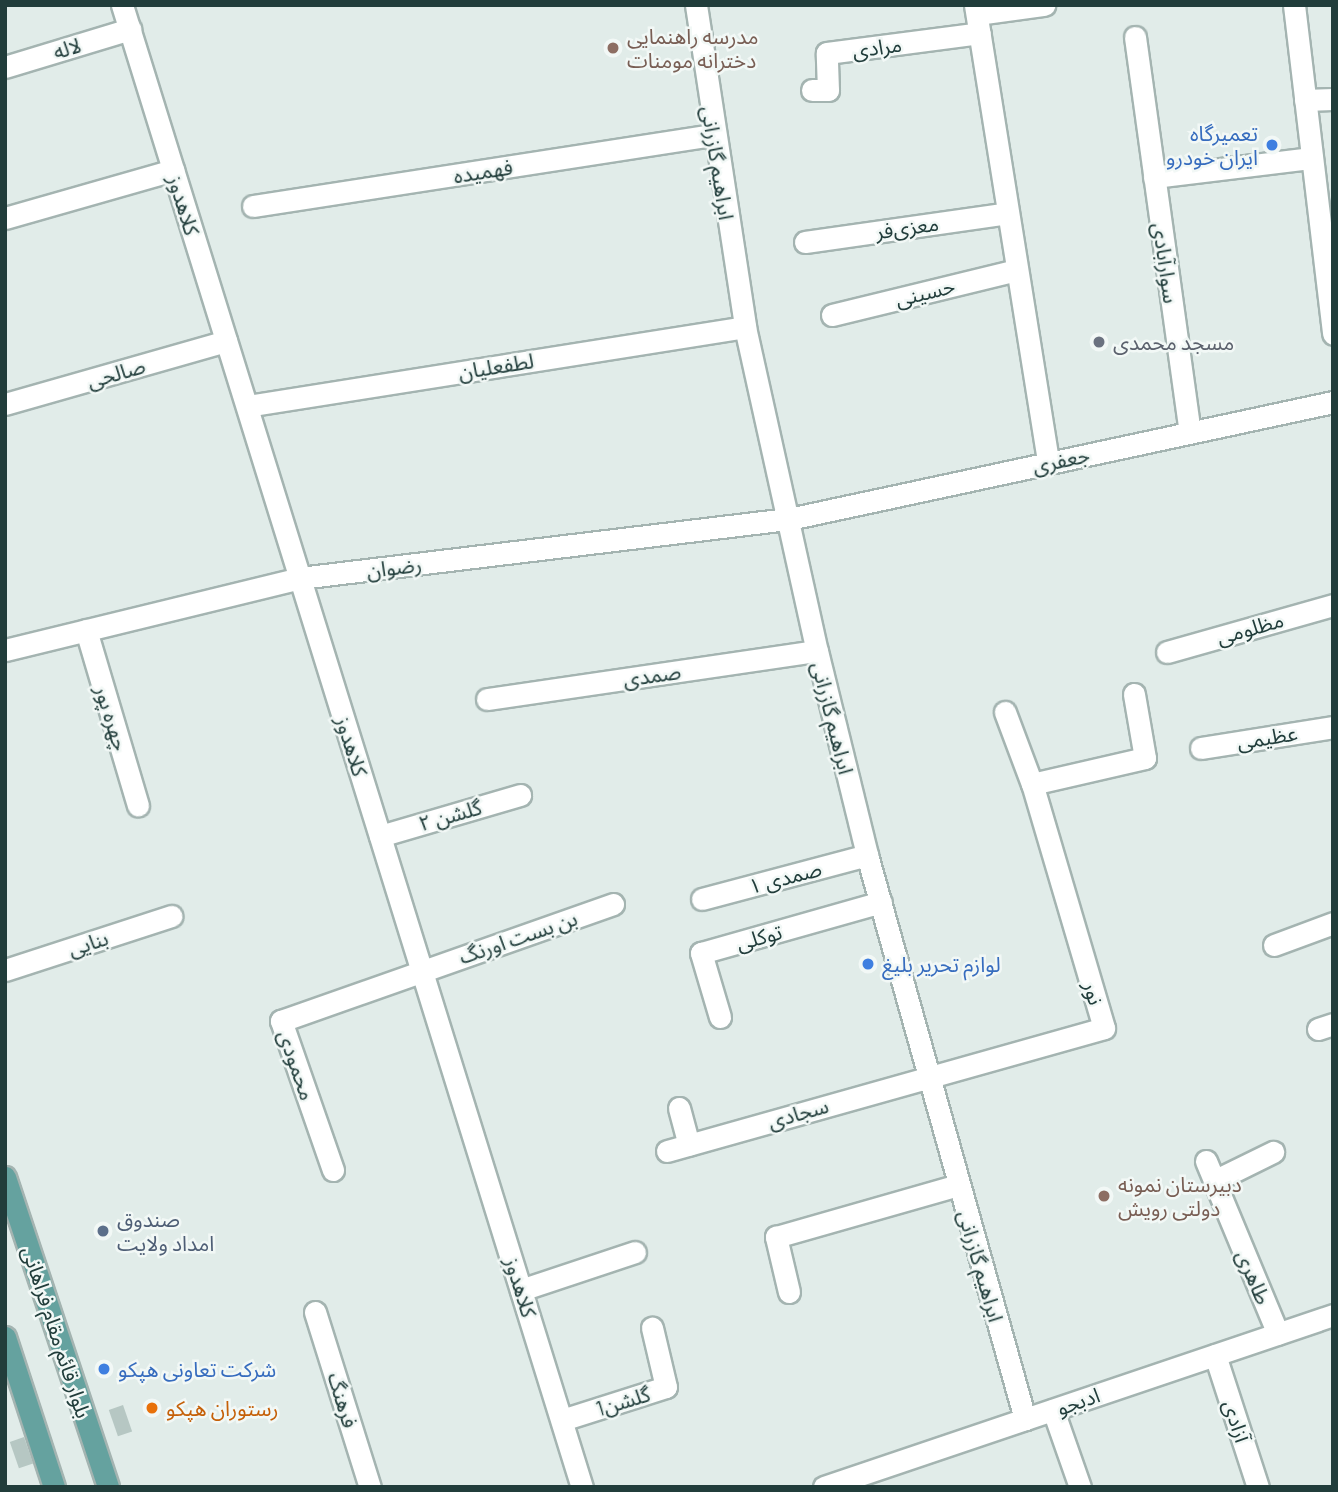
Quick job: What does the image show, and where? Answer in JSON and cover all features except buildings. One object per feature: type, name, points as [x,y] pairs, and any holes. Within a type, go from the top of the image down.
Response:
[{"type":"main road","name":"بلوار قائم مقام فراهانی","points":[[5,1177],[108,1487]]},
{"type":"main road","points":[[5,1337],[54,1487]]},
{"type":"street","name":"کلاهدوز","points":[[122,5],[582,1487]]},
{"type":"street","name":"ابراهیم گازرانی","points":[[696,5],[713,135],[745,327],[817,651],[867,855],[1025,1419]]},
{"type":"street","points":[[1044,5],[977,17],[1048,463]]},
{"type":"street","points":[[1294,5],[1312,158],[1325,200],[1333,334]]},
{"type":"street","name":"مرادی","points":[[812,90],[828,90],[827,53],[977,17]]},
{"type":"street","name":"لاله","points":[[5,67],[130,29]]},
{"type":"street","name":"سوارآبادی","points":[[1135,37],[1190,432]]},
{"type":"street","points":[[1305,100],[1333,99]]},
{"type":"street","name":"فهمیده","points":[[253,206],[713,135]]},
{"type":"street","points":[[1154,177],[1312,158]]},
{"type":"street","points":[[5,218],[173,170]]},
{"type":"street","name":"معزی‌فر","points":[[805,242],[1008,213]]},
{"type":"street","name":"حسینی","points":[[832,315],[1017,270]]},
{"type":"street","name":"لطفعلیان","points":[[247,406],[745,327]]},
{"type":"street","name":"صالحی","points":[[5,404],[226,341]]},
{"type":"street","name":"جعفری","points":[[789,519],[1333,402]]},
{"type":"street","name":"رضوان","points":[[5,650],[300,578],[789,519]]},
{"type":"street","name":"مظلومی","points":[[1167,652],[1333,605]]},
{"type":"street","name":"چهره پور","points":[[86,630],[138,805]]},
{"type":"street","name":"صمدی","points":[[487,699],[817,651]]},
{"type":"street","points":[[1032,784],[1145,758],[1134,694]]},
{"type":"street","name":"نور","points":[[929,1074],[1104,1028],[1032,784],[1005,712]]},
{"type":"street","name":"عظیمی","points":[[1201,748],[1333,727]]},
{"type":"street","name":"گلشن ۲","points":[[380,836],[520,794]]},
{"type":"street","name":"صمدی ۱","points":[[702,899],[867,855]]},
{"type":"street","name":"توکلی","points":[[720,1017],[701,953],[881,902]]},
{"type":"street","name":"بن بست اورنگ","points":[[422,971],[613,904]]},
{"type":"street","name":"بنایی","points":[[5,970],[171,916]]},
{"type":"street","points":[[1274,944],[1333,923]]},
{"type":"street","name":"محمودی","points":[[333,1170],[281,1021],[422,971]]},
{"type":"street","name":"سجادی","points":[[667,1151],[929,1074]]},
{"type":"street","points":[[679,1108],[689,1145]]},
{"type":"street","points":[[1214,1181],[1273,1152]]},
{"type":"street","name":"طاهری","points":[[1206,1161],[1278,1334]]},
{"type":"street","points":[[789,1292],[776,1237],[958,1185]]},
{"type":"street","points":[[521,1290],[635,1252]]},
{"type":"street","name":"فرهنگ","points":[[315,1312],[370,1487]]},
{"type":"street","name":"ادبجو","points":[[824,1487],[1333,1315]]},
{"type":"street","name":"گلشن1","points":[[562,1420],[666,1387],[652,1328]]},
{"type":"street","name":"آزادی","points":[[1215,1355],[1258,1487]]},
{"type":"street","points":[[1053,1410],[1080,1487]]},
{"type":"place","name":"مدرسه راهنمایی دخترانه مومنات","points":[[613,48]]},
{"type":"place","name":"تعمیرگاه ایران خودرو","points":[[1272,145]]},
{"type":"place","name":"مسجد محمدی","points":[[1099,342]]},
{"type":"place","name":"لوازم تحریر بلیغ","points":[[868,964]]},
{"type":"place","name":"دبیرستان نمونه دولتی رویش","points":[[1104,1196]]},
{"type":"place","name":"صندوق امداد ولایت","points":[[103,1231]]},
{"type":"place","name":"شرکت تعاونی هپکو","points":[[104,1369]]},
{"type":"place","name":"رستوران هپکو","points":[[152,1408]]}]
